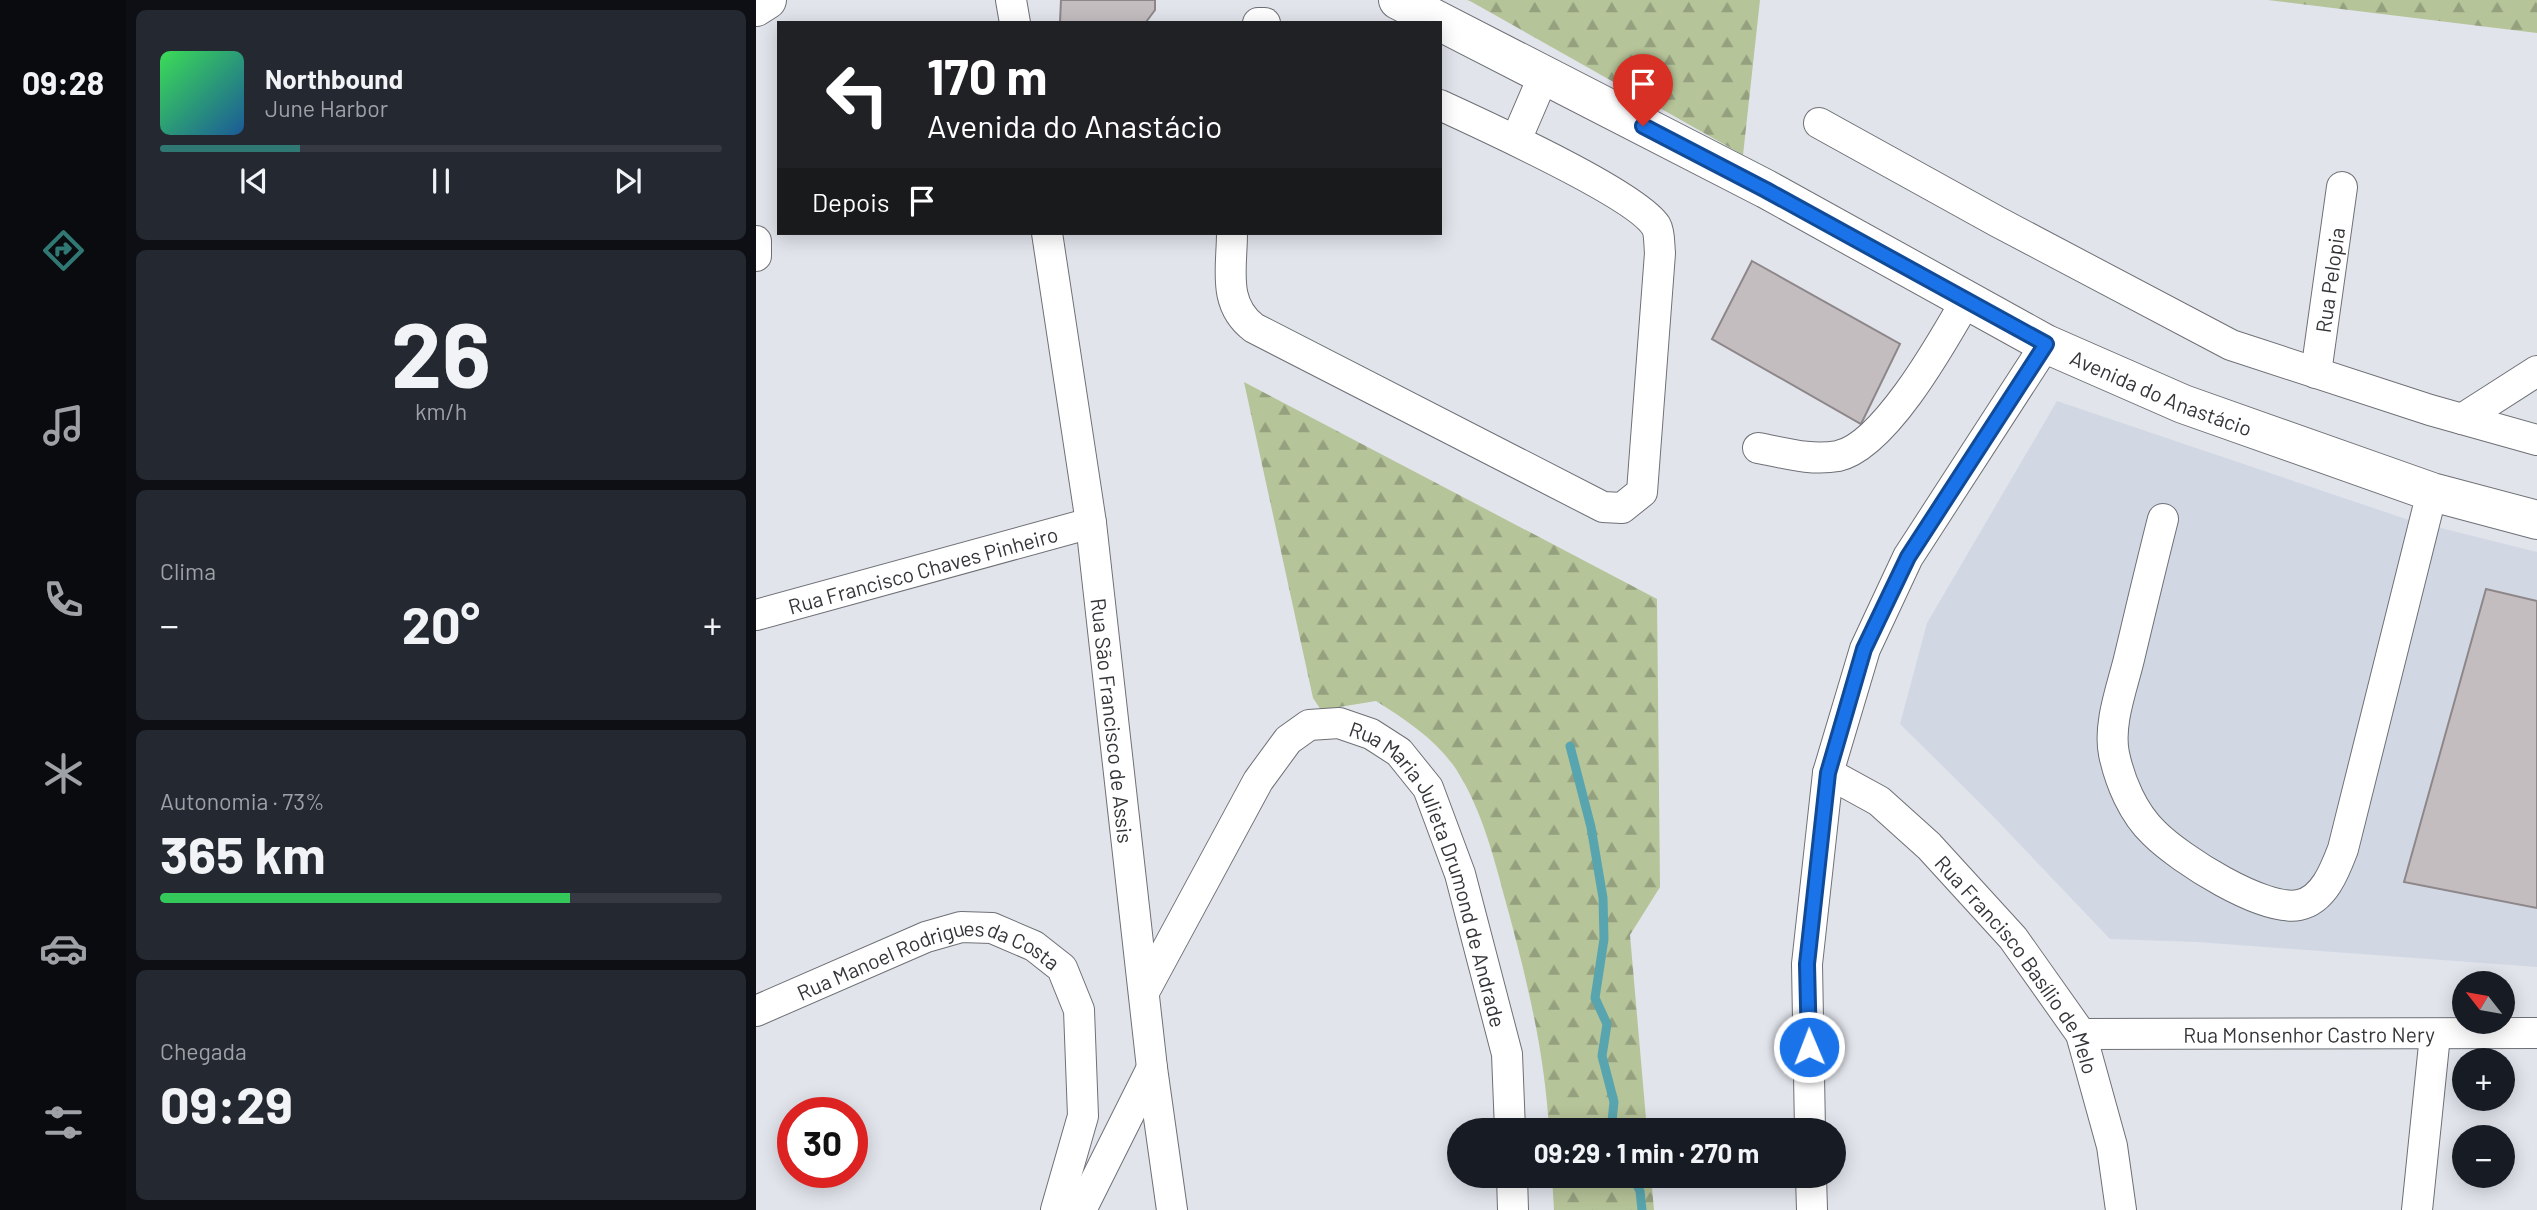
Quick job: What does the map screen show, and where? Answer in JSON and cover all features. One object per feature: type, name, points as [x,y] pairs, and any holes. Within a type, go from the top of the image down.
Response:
[{"type":"main road","points":[[756,7],[767,0]]},
{"type":"main road","name":"Avenida do Anastácio","points":[[1398,0],[1439,21]]},
{"type":"main road","name":"Avenida do Anastácio","points":[[1442,23],[1776,194],[2046,344],[2183,404],[2432,492],[2537,520]]},
{"type":"street","points":[[1011,0],[1015,21]]},
{"type":"street","points":[[1516,140],[1544,75]]},
{"type":"street","points":[[1232,235],[1232,297],[1240,317],[1254,328],[1603,507],[1622,508],[1642,492],[1660,253],[1657,227],[1635,206],[1516,140],[1442,106]]},
{"type":"street","points":[[1819,123],[1998,222],[2231,345],[2462,419],[2537,440]]},
{"type":"street","name":"Rua Pelopia","points":[[2316,373],[2342,187]]},
{"type":"street","name":"Rua São Francisco de Assis","points":[[1047,235],[1091,523],[1152,1068],[1172,1210]]},
{"type":"street","points":[[756,241],[756,256]]},
{"type":"street","points":[[1758,447],[1810,458],[1841,455],[1864,442],[1898,406],[1927,367],[1967,299]]},
{"type":"street","points":[[1810,1118],[1807,964],[1828,773],[1864,649],[1908,557],[2046,344]]},
{"type":"street","points":[[2462,419],[2537,371]]},
{"type":"street","points":[[2163,519],[2117,709],[2113,750],[2123,790],[2154,833],[2234,889],[2272,905],[2300,905],[2319,894],[2333,875],[2343,849],[2432,492]]},
{"type":"street","name":"Rua Francisco Chaves Pinheiro","points":[[756,615],[1091,523]]},
{"type":"street","name":"Rua Maria Julieta Drumond de Andrade","points":[[1144,992],[1258,781],[1288,740],[1309,725],[1319,724],[1339,723],[1371,734],[1399,752],[1428,788],[1460,873],[1507,1054],[1510,1118]]},
{"type":"street","name":"Rua Francisco Basílio de Melo","points":[[1828,773],[1879,801],[1929,846],[2013,938],[2081,1034],[2112,1146],[2121,1210]]},
{"type":"street","name":"Rua Manoel Rodrigues da Costa","points":[[756,1011],[926,937],[961,927],[992,928],[1034,946],[1062,968],[1079,1010],[1083,1116],[1056,1210]]},
{"type":"street","name":"Rua Monsenhor Castro Nery","points":[[2081,1034],[2537,1033]]},
{"type":"street","points":[[2417,1210],[2435,1035]]},
{"type":"street","points":[[1081,1210],[1152,1068]]},
{"type":"street","points":[[1512,1188],[1513,1210]]},
{"type":"street","points":[[1811,1188],[1812,1210]]},
{"type":"shaded area","points":[[2057,401],[2409,520],[2537,552],[2537,967],[2197,942],[2110,939],[1989,812],[1900,724],[1927,623]]},
{"type":"green space","points":[[1467,0],[1760,0],[1743,155],[1470,1]]},
{"type":"green space","points":[[2268,0],[2537,0],[2537,33]]},
{"type":"green space","points":[[1244,382],[1657,599],[1660,887],[1630,935],[1646,1118],[1548,1118],[1540,1047],[1522,965],[1489,843],[1462,779],[1435,744],[1376,701],[1321,710],[1313,698]]},
{"type":"green space","points":[[1553,1188],[1652,1188],[1654,1210],[1554,1210]]},
{"type":"building","points":[[1061,0],[1155,0],[1155,10],[1147,21],[1060,21]]},
{"type":"building","points":[[1752,261],[1900,344],[1861,424],[1712,339]]},
{"type":"building","points":[[2486,589],[2537,601],[2537,908],[2404,882]]},
{"type":"waterway","points":[[1570,746],[1591,827],[1603,898],[1604,939],[1595,998],[1607,1024],[1602,1056],[1614,1102],[1612,1118]]},
{"type":"waterway","points":[[1638,1188],[1642,1210]]},
{"type":"route","points":[[1643,126],[1766,190],[2046,344],[1908,557],[1864,649],[1828,773],[1807,964],[1809,1047]]}]
